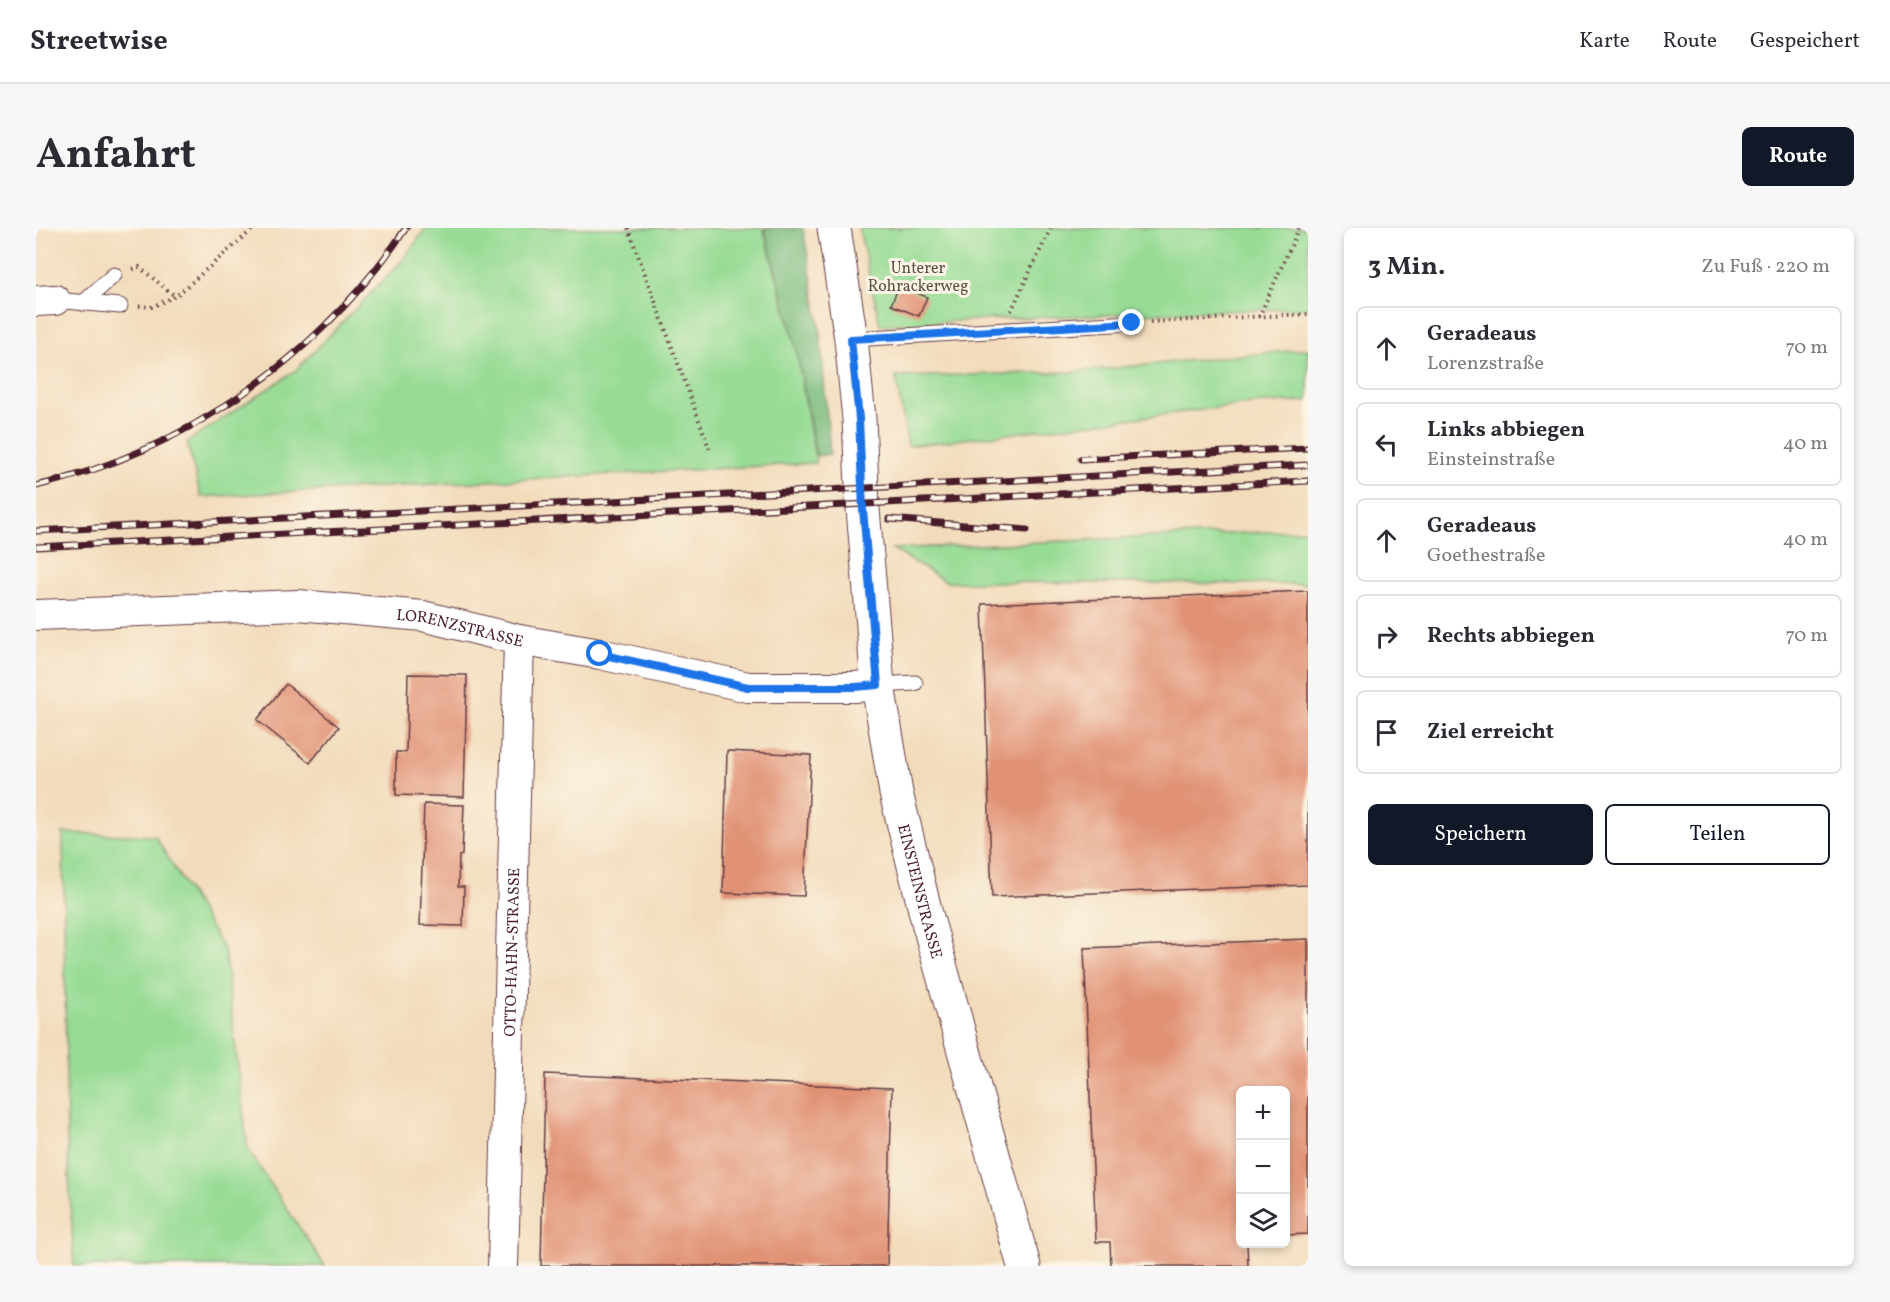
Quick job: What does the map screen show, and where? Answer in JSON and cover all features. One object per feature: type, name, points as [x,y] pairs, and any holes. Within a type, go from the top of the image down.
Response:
[{"type":"street","name":"EINSTEINSTRASSE","points":[[834,228],[851,339],[859,419],[863,509],[878,685],[896,793],[927,918],[1024,1266]]},
{"type":"street","name":"LORENZSTRASSE","points":[[36,615],[298,605],[423,616],[519,640],[600,654],[748,687],[878,685]]},
{"type":"street","name":"OTTO-HAHN-STRASSE","points":[[503,1266],[519,640]]},
{"type":"lane","points":[[58,301],[114,275]]},
{"type":"lane","points":[[58,301],[120,306]]},
{"type":"lane","points":[[851,339],[1132,323]]},
{"type":"lane","points":[[878,685],[915,683]]},
{"type":"path","points":[[120,306],[151,306],[176,296],[254,228]]},
{"type":"path","points":[[628,228],[710,450]]},
{"type":"path","points":[[1008,329],[1008,318],[1051,228]]},
{"type":"path","points":[[1259,317],[1299,228]]},
{"type":"path","points":[[114,275],[139,267],[176,296]]},
{"type":"path","points":[[1132,323],[1308,314]]},
{"type":"green space","points":[[426,228],[763,228],[795,343],[816,463],[201,497],[187,442],[295,371],[403,260]]},
{"type":"green space","points":[[764,228],[803,228],[820,330],[830,454],[816,456],[795,343]]},
{"type":"green space","name":"Unterer Rohrackerweg","points":[[859,228],[1308,228],[1308,308],[880,325]]},
{"type":"green space","points":[[1308,349],[1308,401],[1250,404],[908,446],[896,377],[1074,372]]},
{"type":"green space","points":[[1308,530],[1308,584],[947,582],[892,549]]},
{"type":"green space","points":[[63,833],[155,836],[224,950],[248,1150],[325,1266],[74,1266],[67,1137]]},
{"type":"building","points":[[899,286],[927,297],[919,316],[891,305]]},
{"type":"building","points":[[1308,591],[1308,885],[992,897],[982,604]]},
{"type":"building","points":[[408,674],[467,675],[464,797],[396,795],[396,752],[406,752]]},
{"type":"building","points":[[286,684],[339,727],[310,763],[257,720]]},
{"type":"building","points":[[727,751],[811,755],[804,896],[723,893]]},
{"type":"building","points":[[424,804],[464,805],[458,887],[464,887],[463,926],[420,925]]},
{"type":"building","points":[[1308,939],[1308,1234],[1290,1235],[1290,1086],[1236,1086],[1236,1248],[1247,1248],[1248,1266],[1111,1266],[1110,1242],[1096,1242],[1084,948]]},
{"type":"building","points":[[545,1074],[892,1088],[887,1266],[541,1266]]},
{"type":"railway","points":[[36,486],[92,470],[145,449],[196,423],[245,392],[291,357],[333,318],[371,275],[406,228]]},
{"type":"railway","points":[[1081,459],[1308,448]]},
{"type":"railway","points":[[36,531],[1308,465]]},
{"type":"railway","points":[[36,547],[1308,481]]},
{"type":"railway","points":[[889,519],[1027,530]]},
{"type":"route","points":[[600,654],[748,687],[878,685],[851,339],[1132,323]]}]
